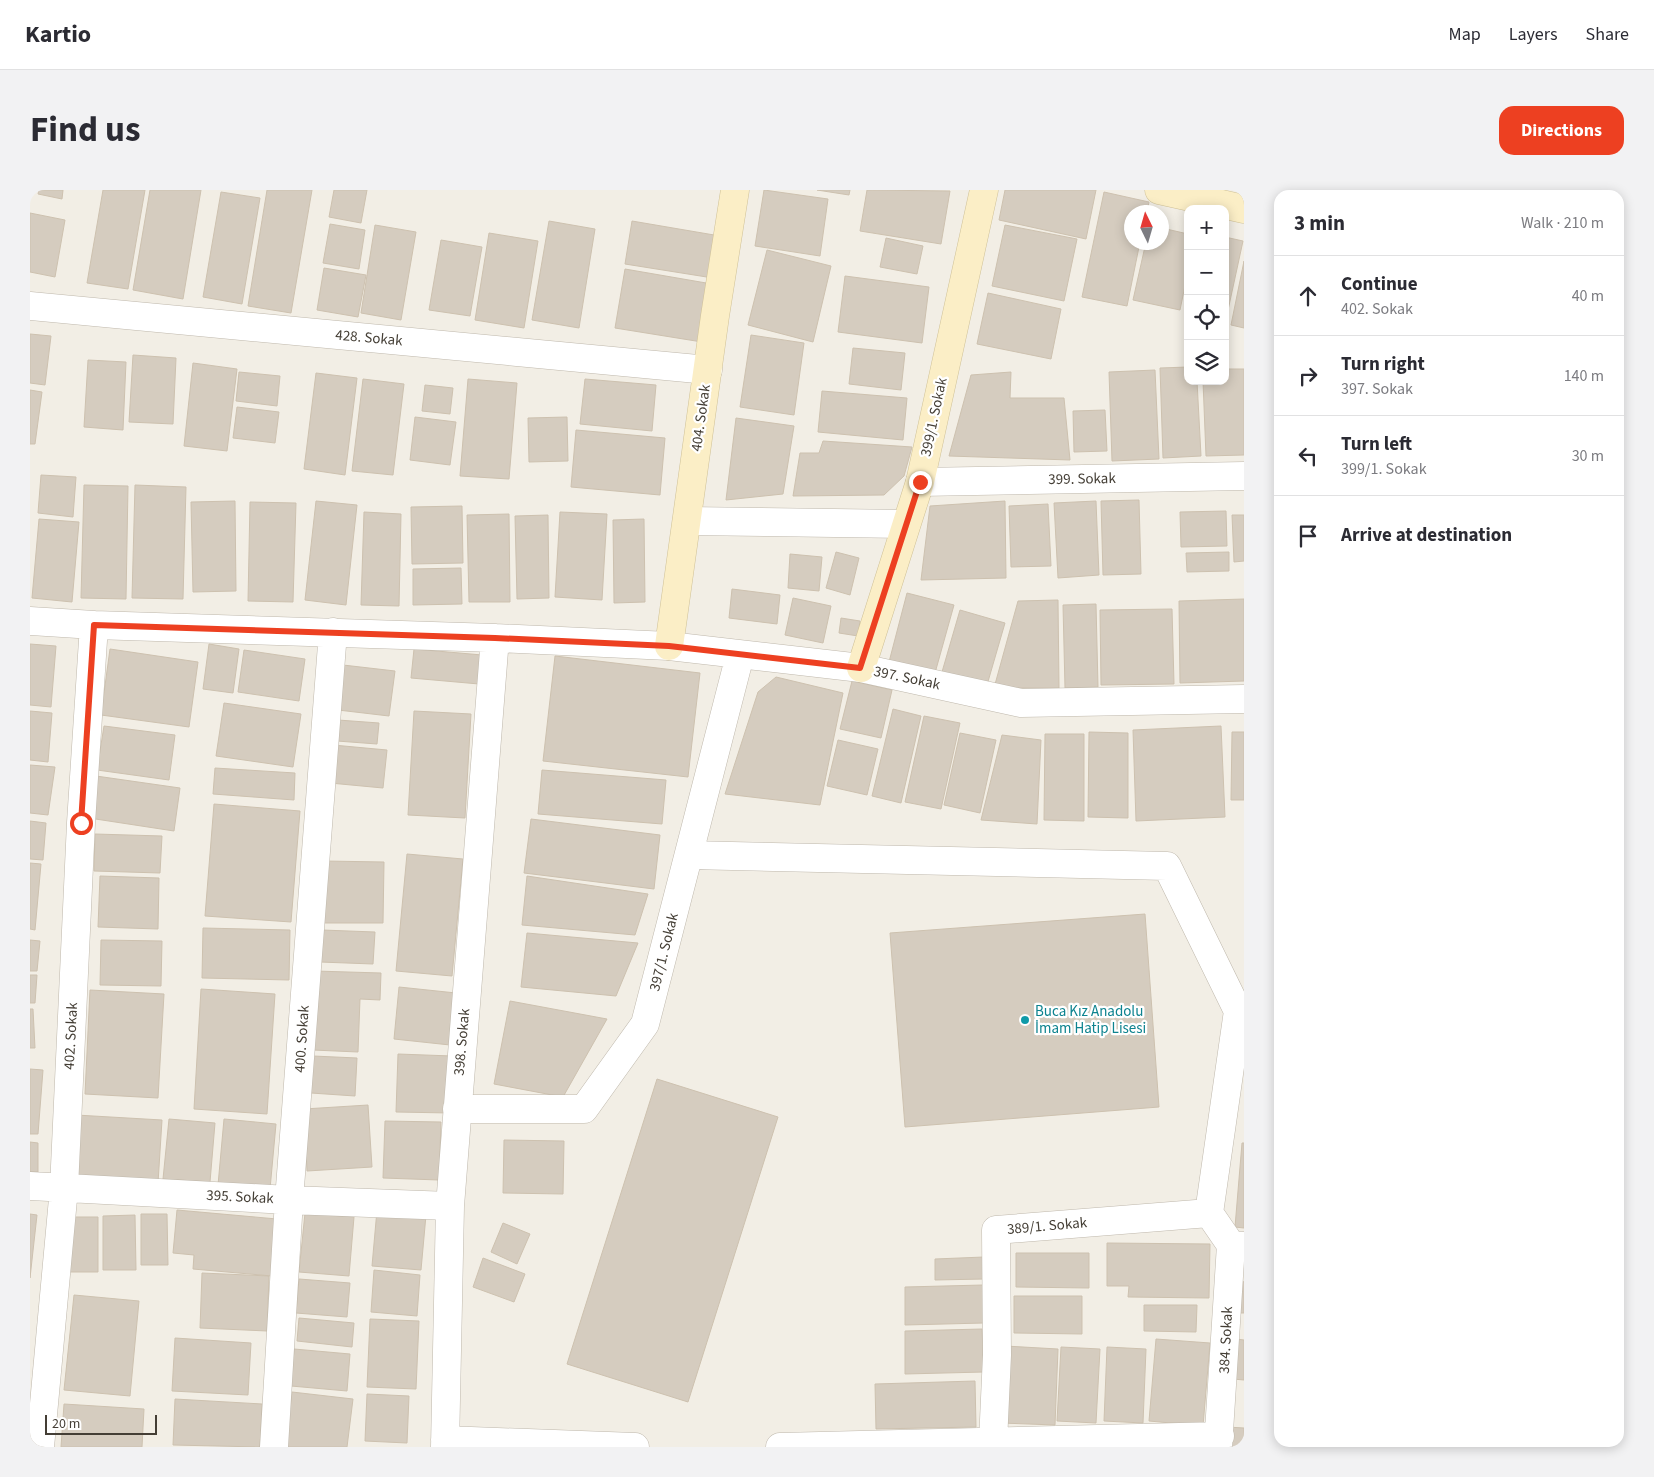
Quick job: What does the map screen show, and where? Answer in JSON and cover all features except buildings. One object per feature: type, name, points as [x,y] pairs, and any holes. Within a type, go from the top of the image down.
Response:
[{"type":"street","name":"404. Sokak","points":[[669,646],[735,190]]},
{"type":"street","name":"399/1. Sokak","points":[[860,668],[920,482],[984,190]]},
{"type":"street","points":[[1159,190],[1244,209]]},
{"type":"street","name":"428. Sokak","points":[[30,306],[708,370]]},
{"type":"street","name":"399. Sokak","points":[[920,482],[1244,476]]},
{"type":"street","points":[[687,521],[906,524]]},
{"type":"street","name":"397. Sokak","points":[[30,621],[669,646],[860,668],[1021,703],[1244,699]]},
{"type":"street","name":"402. Sokak","points":[[40,1447],[64,1188],[81,823],[94,625]]},
{"type":"street","name":"400. Sokak","points":[[274,1447],[289,1200],[333,632]]},
{"type":"street","name":"398. Sokak","points":[[445,1443],[450,1206],[495,638]]},
{"type":"street","name":"397/1. Sokak","points":[[457,1109],[584,1109],[645,1024],[740,655]]},
{"type":"street","points":[[689,855],[1167,866],[1238,1011],[1209,1213],[1238,1245]]},
{"type":"street","name":"395. Sokak","points":[[30,1186],[289,1200],[450,1206]]},
{"type":"street","name":"389/1. Sokak","points":[[993,1442],[997,1355],[996,1230],[1209,1213]]},
{"type":"street","name":"384. Sokak","points":[[1219,1441],[1238,1245]]},
{"type":"street","points":[[780,1447],[993,1442],[1219,1441]]},
{"type":"street","points":[[445,1443],[635,1447]]},
{"type":"place","name":"Buca Kız Anadolu İmam Hatip Lisesi","points":[[1025,1020]]},
{"type":"route","points":[[81,823],[94,625],[495,638],[669,646],[860,668],[920,482]]}]
